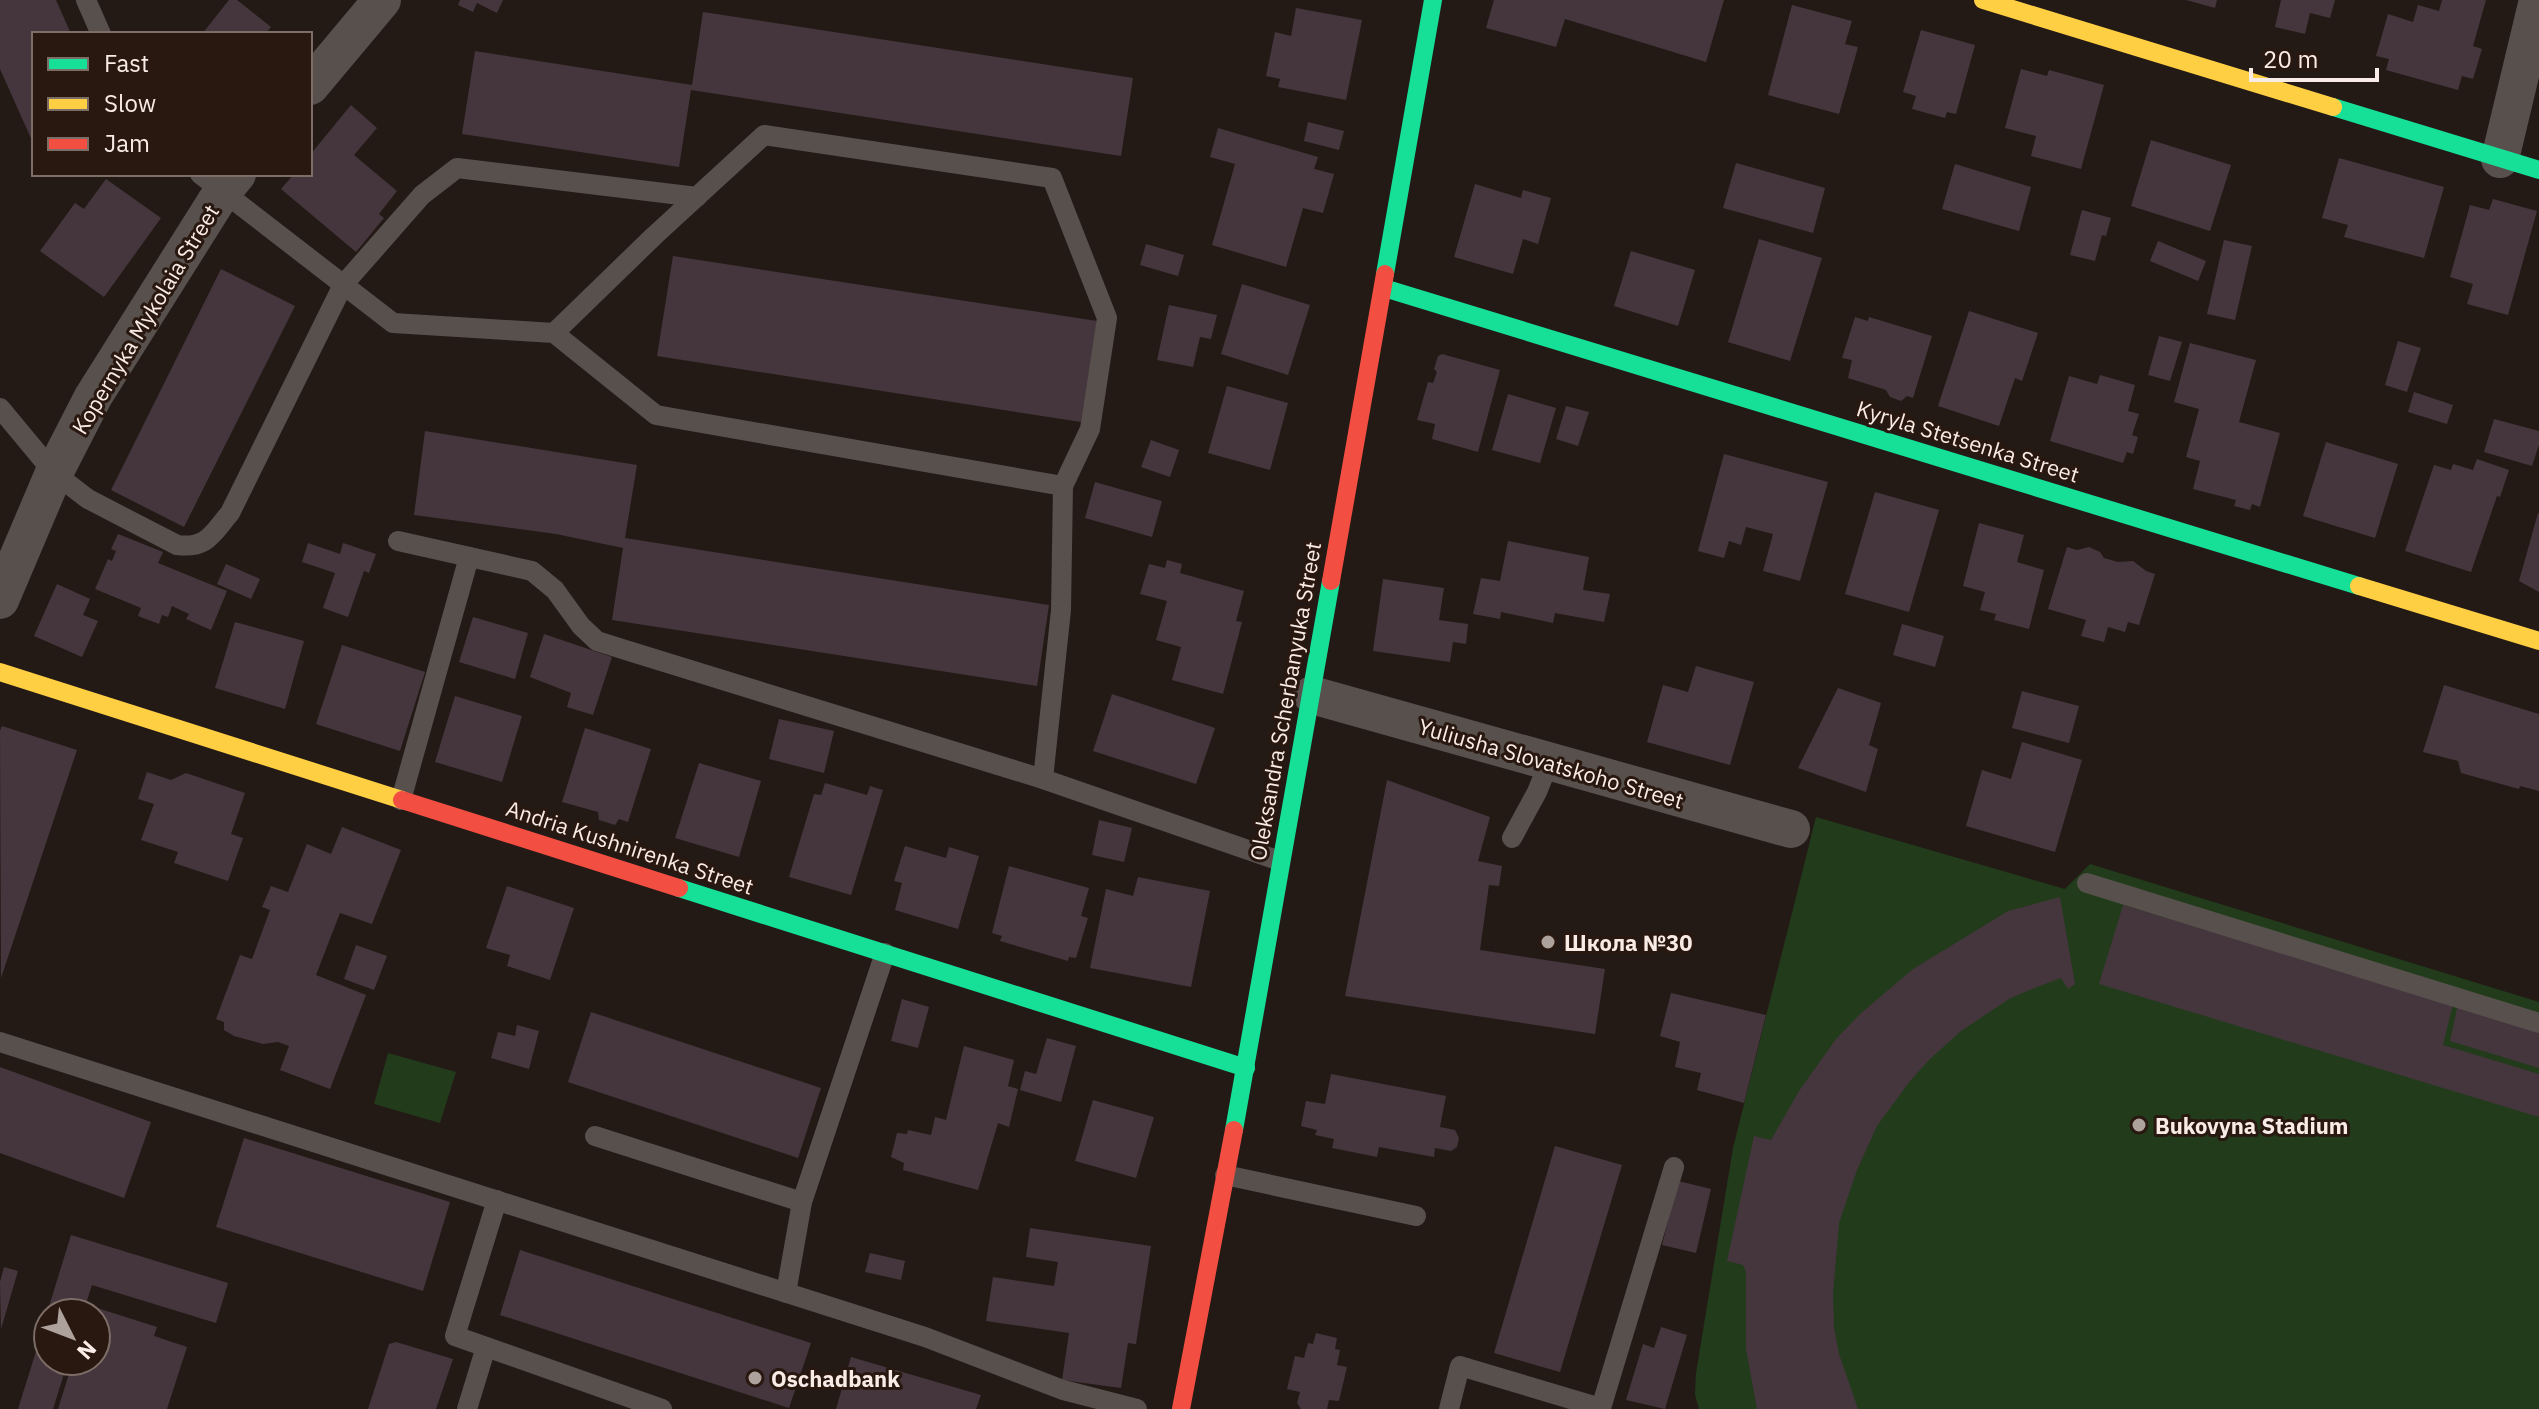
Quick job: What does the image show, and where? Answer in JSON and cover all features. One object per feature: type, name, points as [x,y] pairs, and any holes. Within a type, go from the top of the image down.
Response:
[{"type":"street","points":[[312,84],[382,0]]},
{"type":"street","name":"Oleksandra Scherbanyuka Street","points":[[1181,1409],[1246,1068],[1433,0]]},
{"type":"street","points":[[1983,0],[2539,170]]},
{"type":"street","points":[[2500,159],[2538,0]]},
{"type":"street","name":"Kopernyka Mykolaia Street","points":[[0,600],[54,473],[93,397],[186,253],[220,180]]},
{"type":"street","name":"Kyryla Stetsenka Street","points":[[1384,288],[2539,641]]},
{"type":"street","name":"Andria Kushnirenka Street","points":[[0,672],[1246,1068]]},
{"type":"street","name":"Yuliusha Slovatskoho Street","points":[[1312,695],[1791,829]]},
{"type":"lane","points":[[86,0],[100,32]]},
{"type":"lane","points":[[554,333],[764,135],[1052,178],[1107,318],[1090,429],[1063,486],[1061,610],[1043,779]]},
{"type":"lane","points":[[0,410],[54,473],[88,499],[177,545],[190,547],[203,544],[230,513],[343,285],[422,195],[457,168],[697,197]]},
{"type":"lane","points":[[220,180],[343,285],[393,323],[554,333],[656,415],[1063,486]]},
{"type":"lane","points":[[398,541],[532,571],[555,590],[581,626],[597,641],[1043,779],[1280,861]]},
{"type":"lane","points":[[401,800],[469,557]]},
{"type":"lane","points":[[1512,838],[1549,762]]},
{"type":"lane","points":[[2087,883],[2539,1023]]},
{"type":"lane","points":[[786,1293],[802,1202],[885,953]]},
{"type":"lane","points":[[0,1042],[925,1337],[1063,1390],[1137,1409]]},
{"type":"lane","points":[[595,1136],[802,1202]]},
{"type":"lane","points":[[1449,1409],[1460,1366],[1601,1408],[1674,1167]]},
{"type":"lane","points":[[1225,1175],[1416,1216]]},
{"type":"lane","points":[[497,1200],[455,1336],[662,1409]]},
{"type":"lane","points":[[467,1409],[486,1347]]},
{"type":"green space","name":"Bukovyna Stadium","points":[[1816,817],[2065,889],[2090,864],[2539,1002],[2539,1409],[1699,1409],[1695,1395],[1696,1373],[1733,1148]]},
{"type":"green space","points":[[388,1053],[456,1072],[440,1123],[374,1104]]},
{"type":"building","points":[[0,0],[56,0],[70,32],[32,32],[32,141],[0,69]]},
{"type":"building","points":[[229,0],[237,0],[271,27],[267,32],[204,32]]},
{"type":"building","points":[[460,0],[503,0],[497,13],[477,3],[473,12],[458,5]]},
{"type":"building","points":[[1494,0],[1724,0],[1706,62],[1565,19],[1556,47],[1486,28]]},
{"type":"building","points":[[2186,0],[2217,0],[2215,8]]},
{"type":"building","points":[[2281,0],[2335,0],[2330,18],[2310,13],[2305,34],[2275,27]]},
{"type":"building","points":[[2442,0],[2486,0],[2473,46],[2482,49],[2473,79],[2462,76],[2458,90],[2386,70],[2389,59],[2376,56],[2388,14],[2413,22],[2418,5],[2439,11]]},
{"type":"building","points":[[1792,5],[1852,21],[1845,44],[1858,47],[1839,114],[1768,95]]},
{"type":"building","points":[[1296,8],[1362,20],[1346,100],[1278,87],[1280,79],[1266,76],[1275,32],[1291,36]]},
{"type":"building","points":[[703,12],[1133,78],[1121,156],[691,90],[679,167],[462,134],[475,51],[692,85]]},
{"type":"building","points":[[1921,30],[1975,45],[1956,114],[1947,112],[1945,118],[1912,109],[1916,96],[1903,92]]},
{"type":"building","points":[[2021,69],[2047,76],[2049,70],[2104,85],[2081,169],[2031,156],[2036,136],[2005,128]]},
{"type":"building","points":[[351,105],[377,128],[354,155],[397,191],[379,214],[384,218],[356,252],[281,189],[292,176],[312,176],[312,153]]},
{"type":"building","points":[[1308,122],[1344,131],[1339,150],[1304,141]]},
{"type":"building","points":[[1218,128],[1318,157],[1314,169],[1334,174],[1323,213],[1303,208],[1286,267],[1212,245],[1235,164],[1210,157]]},
{"type":"building","points":[[2151,140],[2231,165],[2210,231],[2131,206]]},
{"type":"building","points":[[2339,158],[2444,187],[2424,258],[2344,237],[2348,225],[2322,218]]},
{"type":"building","points":[[1736,163],[1825,188],[1813,233],[1723,208]]},
{"type":"building","points":[[1955,164],[2031,187],[2019,231],[1942,209]]},
{"type":"building","points":[[106,179],[161,218],[104,297],[40,251],[75,203],[84,209]]},
{"type":"building","points":[[1475,184],[1521,198],[1523,190],[1551,198],[1538,244],[1523,239],[1513,274],[1454,257]]},
{"type":"building","points":[[2493,199],[2537,211],[2508,315],[2467,304],[2473,284],[2450,277],[2470,205],[2489,210]]},
{"type":"building","points":[[2082,210],[2111,218],[2106,236],[2102,235],[2095,261],[2070,255]]},
{"type":"building","points":[[1759,239],[1822,258],[1790,361],[1728,342]]},
{"type":"building","points":[[2224,240],[2252,246],[2235,320],[2207,314]]},
{"type":"building","points":[[2158,241],[2206,261],[2198,281],[2150,261]]},
{"type":"building","points":[[1146,244],[1184,255],[1178,276],[1140,265]]},
{"type":"building","points":[[1631,251],[1695,270],[1678,326],[1614,306]]},
{"type":"building","points":[[673,256],[1097,321],[1081,422],[657,356]]},
{"type":"building","points":[[221,269],[295,306],[184,527],[111,490]]},
{"type":"building","points":[[1242,284],[1310,305],[1288,375],[1221,354]]},
{"type":"building","points":[[1169,305],[1217,315],[1211,339],[1200,337],[1193,367],[1157,360]]},
{"type":"building","points":[[1969,311],[2038,333],[2022,381],[2015,378],[1999,426],[1938,406]]},
{"type":"building","points":[[1855,317],[1868,321],[1869,317],[1932,336],[1913,398],[1907,396],[1901,401],[1890,397],[1886,390],[1848,378],[1852,360],[1842,358]]},
{"type":"building","points":[[2159,336],[2182,342],[2170,381],[2148,375]]},
{"type":"building","points":[[2398,341],[2421,348],[2407,392],[2385,385]]},
{"type":"building","points":[[2190,343],[2256,360],[2239,422],[2280,433],[2260,507],[2252,504],[2250,510],[2234,506],[2236,500],[2193,489],[2200,461],[2186,457],[2199,409],[2174,402]]},
{"type":"building","points":[[1442,354],[1500,370],[1478,452],[1432,439],[1435,424],[1417,420],[1428,382],[1433,383],[1438,356]]},
{"type":"building","points":[[2100,375],[2135,385],[2128,411],[2139,414],[2132,435],[2138,437],[2133,454],[2127,452],[2123,463],[2050,441],[2069,376],[2097,384]]},
{"type":"building","points":[[1227,386],[1288,403],[1270,470],[1208,453]]},
{"type":"building","points":[[2414,392],[2453,405],[2447,424],[2408,412]]},
{"type":"building","points":[[1508,394],[1556,408],[1540,463],[1492,450]]},
{"type":"building","points":[[1566,406],[1589,412],[1578,446],[1556,439]]},
{"type":"building","points":[[2494,419],[2539,431],[2539,445],[2532,466],[2484,452]]},
{"type":"building","points":[[425,431],[637,465],[625,538],[1049,605],[1037,686],[612,620],[623,548],[556,534],[414,515]]},
{"type":"building","points":[[1151,440],[1179,450],[1170,477],[1141,467]]},
{"type":"building","points":[[2326,442],[2398,464],[2375,538],[2303,516]]},
{"type":"building","points":[[1724,454],[1828,482],[1800,581],[1763,571],[1773,534],[1746,527],[1741,545],[1729,541],[1724,558],[1698,551]]},
{"type":"building","points":[[2477,459],[2509,470],[2471,572],[2405,551],[2434,465],[2451,470],[2453,464],[2473,470]]},
{"type":"building","points":[[1095,482],[1162,501],[1152,537],[1085,518]]},
{"type":"building","points":[[1875,492],[1939,510],[1909,612],[1845,594]]},
{"type":"building","points":[[2539,513],[2539,592],[2519,581]]},
{"type":"building","points":[[1979,523],[2024,535],[2017,562],[2044,570],[2029,629],[1994,620],[1996,614],[1980,610],[1985,592],[1963,586]]},
{"type":"building","points":[[118,534],[163,552],[158,563],[227,591],[211,630],[186,619],[189,614],[172,606],[168,617],[162,615],[159,624],[138,616],[141,608],[95,589],[108,559],[112,561],[116,551],[111,549]]},
{"type":"building","points":[[1508,541],[1589,557],[1583,590],[1610,594],[1604,622],[1555,613],[1553,623],[1501,612],[1500,619],[1473,614],[1481,578],[1500,581]]},
{"type":"building","points":[[308,543],[340,554],[343,543],[376,554],[369,573],[364,571],[348,617],[323,608],[335,573],[302,562]]},
{"type":"building","points":[[2067,547],[2077,550],[2089,547],[2100,552],[2104,558],[2118,562],[2133,561],[2155,574],[2139,625],[2128,622],[2125,632],[2108,627],[2104,642],[2081,636],[2086,620],[2048,609]]},
{"type":"building","points":[[1167,560],[1182,564],[1180,573],[1244,591],[1236,621],[1242,622],[1223,694],[1172,680],[1181,647],[1156,640],[1167,601],[1140,594],[1149,564],[1165,568]]},
{"type":"building","points":[[226,564],[260,579],[251,599],[217,584]]},
{"type":"building","points":[[1383,579],[1444,588],[1439,620],[1468,624],[1466,644],[1453,642],[1450,662],[1373,651]]},
{"type":"building","points":[[57,584],[90,599],[83,615],[98,621],[82,657],[34,636]]},
{"type":"building","points":[[473,617],[528,633],[515,679],[459,662]]},
{"type":"building","points":[[235,622],[304,641],[285,709],[215,688]]},
{"type":"building","points":[[1902,624],[1944,636],[1935,667],[1893,655]]},
{"type":"building","points":[[544,634],[612,657],[593,715],[567,707],[571,693],[530,677]]},
{"type":"building","points":[[342,645],[425,672],[400,751],[316,724]]},
{"type":"building","points":[[1696,666],[1754,682],[1730,765],[1647,742],[1663,685],[1688,692]]},
{"type":"building","points":[[2444,685],[2539,714],[2539,791],[2520,786],[2519,789],[2461,773],[2458,761],[2423,752]]},
{"type":"building","points":[[1838,688],[1881,703],[1869,745],[1878,749],[1866,792],[1798,768]]},
{"type":"building","points":[[2022,691],[2079,706],[2069,743],[2012,728]]},
{"type":"building","points":[[1112,694],[1215,728],[1196,784],[1093,751]]},
{"type":"building","points":[[455,696],[522,716],[502,782],[435,762]]},
{"type":"building","points":[[779,719],[834,731],[824,773],[769,759]]},
{"type":"building","points":[[2,726],[77,750],[1,978],[0,731]]},
{"type":"building","points":[[585,728],[651,749],[628,822],[619,819],[615,825],[599,820],[598,812],[562,802]]},
{"type":"building","points":[[2022,742],[2082,760],[2055,852],[1966,826],[1982,770],[2011,779]]},
{"type":"building","points":[[699,763],[761,781],[739,857],[675,838]]},
{"type":"building","points":[[147,772],[171,780],[186,773],[245,793],[231,834],[243,838],[228,881],[174,863],[178,852],[141,840],[154,804],[138,799]]},
{"type":"building","points":[[1387,780],[1490,817],[1478,861],[1502,866],[1499,886],[1489,885],[1480,950],[1605,969],[1595,1034],[1345,996]]},
{"type":"building","points":[[825,783],[867,795],[870,786],[883,790],[851,895],[789,877],[814,794],[821,795]]},
{"type":"building","points":[[1099,820],[1132,828],[1124,862],[1092,855]]},
{"type":"building","points":[[342,827],[401,850],[372,924],[340,913],[316,975],[366,995],[330,1089],[280,1070],[289,1046],[278,1042],[263,1044],[234,1036],[224,1030],[224,1022],[216,1019],[240,955],[252,959],[270,910],[262,907],[271,886],[288,892],[307,844],[331,854]]},
{"type":"building","points":[[905,846],[946,858],[949,847],[979,856],[958,929],[895,910],[902,883],[894,881]]},
{"type":"building","points":[[1009,866],[1089,888],[1081,916],[1088,918],[1076,958],[1069,957],[1068,961],[1000,941],[1002,936],[992,933]]},
{"type":"building","points":[[1138,877],[1210,891],[1191,987],[1090,968],[1106,889],[1133,896]]},
{"type":"building","points":[[507,886],[574,908],[550,980],[507,966],[510,955],[486,948]]},
{"type":"building","points":[[2060,897],[2075,984],[2068,989],[2061,978],[2027,991],[2009,999],[1961,1031],[1910,1081],[1877,1126],[1857,1170],[1839,1223],[1833,1294],[1839,1354],[1858,1409],[1757,1409],[1746,1349],[1746,1272],[1743,1265],[1727,1261],[1754,1136],[1771,1140],[1799,1091],[1836,1039],[1913,969],[2008,911]]},
{"type":"building","points":[[2123,905],[2453,1004],[2443,1045],[2539,1074],[2539,1117],[2099,984]]},
{"type":"building","points":[[356,945],[387,956],[374,990],[344,979]]},
{"type":"building","points":[[1671,993],[1766,1015],[1744,1103],[1697,1090],[1701,1073],[1675,1067],[1680,1042],[1660,1036]]},
{"type":"building","points":[[902,999],[929,1007],[918,1048],[891,1041]]},
{"type":"building","points":[[2458,1004],[2539,1027],[2539,1068],[2450,1041]]},
{"type":"building","points":[[591,1012],[821,1088],[798,1158],[568,1082]]},
{"type":"building","points":[[517,1025],[539,1031],[529,1069],[491,1058],[498,1032],[515,1036]]},
{"type":"building","points":[[1047,1038],[1076,1046],[1061,1102],[1020,1090],[1025,1071],[1036,1074]]},
{"type":"building","points":[[964,1046],[1014,1060],[1008,1086],[1018,1089],[1009,1127],[998,1123],[978,1190],[903,1170],[904,1163],[891,1157],[897,1133],[907,1134],[908,1130],[931,1135],[935,1117],[946,1120]]},
{"type":"building","points":[[0,1067],[151,1122],[124,1198],[0,1153]]},
{"type":"building","points":[[1331,1074],[1446,1096],[1440,1127],[1455,1130],[1459,1138],[1457,1147],[1451,1151],[1435,1148],[1434,1157],[1379,1147],[1377,1157],[1332,1148],[1334,1139],[1315,1135],[1317,1130],[1301,1126],[1306,1101],[1325,1104]]},
{"type":"building","points":[[1093,1100],[1154,1117],[1136,1178],[1075,1161]]},
{"type":"building","points":[[244,1138],[450,1202],[423,1291],[216,1227]]},
{"type":"building","points":[[1555,1146],[1622,1165],[1560,1372],[1494,1353]]},
{"type":"building","points":[[1678,1181],[1711,1189],[1696,1253],[1662,1245]]},
{"type":"building","points":[[1030,1228],[1151,1246],[1136,1344],[1128,1343],[1121,1388],[1062,1380],[1069,1333],[986,1321],[993,1277],[1054,1286],[1058,1262],[1026,1257]]},
{"type":"building","points":[[71,1235],[228,1283],[216,1323],[92,1285],[88,1297],[52,1297]]},
{"type":"building","points":[[520,1250],[811,1343],[789,1408],[500,1315]]},
{"type":"building","points":[[870,1253],[905,1261],[901,1280],[865,1272]]},
{"type":"building","points":[[4,1267],[18,1271],[1,1329],[0,1282]]},
{"type":"building","points":[[112,1313],[157,1327],[154,1336],[187,1347],[167,1409],[58,1409],[68,1377],[112,1377]]},
{"type":"building","points":[[1661,1327],[1687,1335],[1665,1409],[1626,1400],[1643,1344],[1654,1348]]},
{"type":"building","points":[[1316,1333],[1337,1338],[1335,1349],[1340,1350],[1337,1365],[1347,1367],[1339,1401],[1329,1400],[1327,1409],[1301,1409],[1297,1403],[1300,1392],[1287,1389],[1295,1356],[1304,1358],[1308,1343],[1313,1344]]},
{"type":"building","points":[[396,1342],[453,1359],[436,1409],[368,1409],[389,1344]]},
{"type":"building","points":[[851,1357],[981,1395],[976,1409],[836,1409]]},
{"type":"building","points":[[32,1364],[32,1377],[63,1377],[53,1409],[18,1409]]},
{"type":"traffic: fast","points":[[1385,274],[1433,0]]},
{"type":"traffic: fast","points":[[2333,107],[2539,170]]},
{"type":"traffic: fast","points":[[1384,288],[2359,586]]},
{"type":"traffic: fast","points":[[1234,1130],[1331,581]]},
{"type":"traffic: fast","points":[[679,888],[1246,1068]]},
{"type":"traffic: slow","points":[[1983,0],[2333,107]]},
{"type":"traffic: slow","points":[[2359,586],[2539,641]]},
{"type":"traffic: slow","points":[[0,672],[402,800]]},
{"type":"traffic: jam","points":[[1331,581],[1385,274]]},
{"type":"traffic: jam","points":[[402,800],[679,888]]},
{"type":"traffic: jam","points":[[1181,1409],[1234,1130]]},
{"type":"place","name":"Школа №30","points":[[1548,942]]},
{"type":"place","name":"Bukovyna Stadium","points":[[2139,1125]]},
{"type":"place","name":"Oschadbank","points":[[755,1378]]}]
